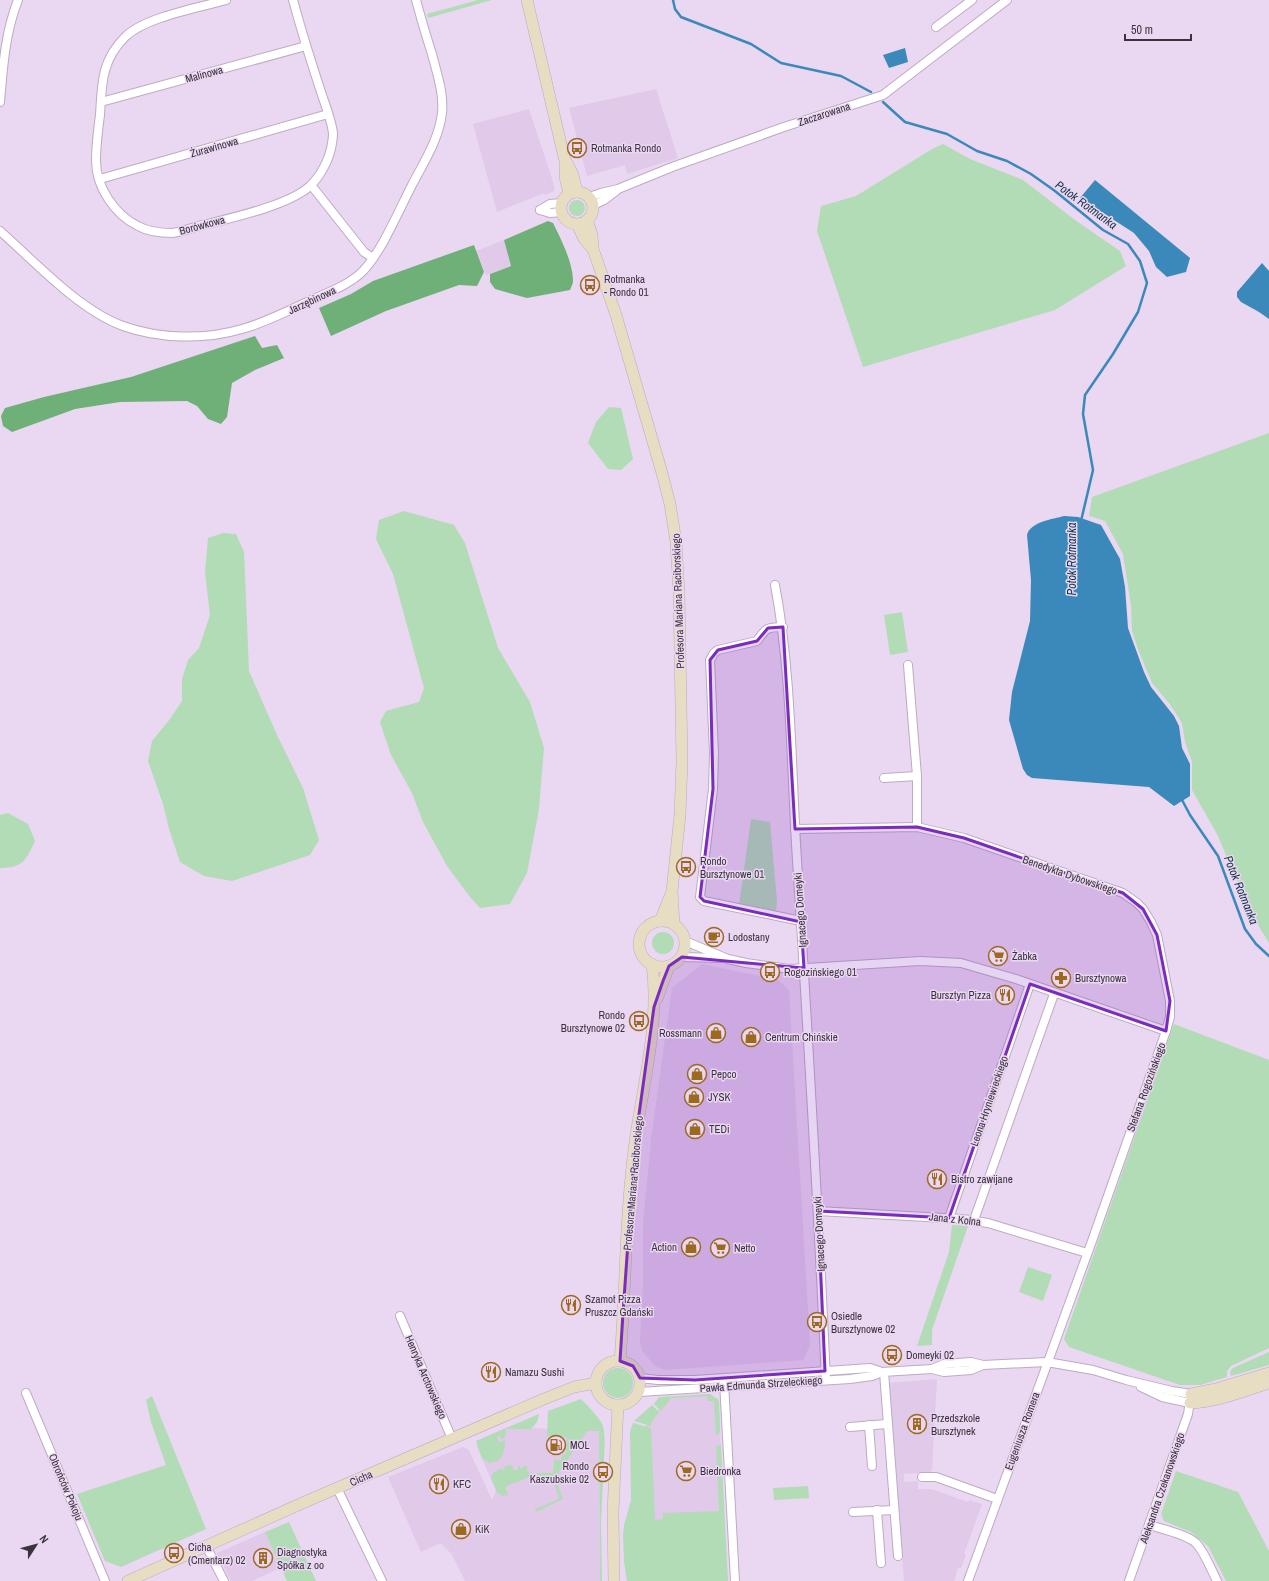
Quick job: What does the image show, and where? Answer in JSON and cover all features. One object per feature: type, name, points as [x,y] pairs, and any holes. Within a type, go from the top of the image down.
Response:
[{"type":"main road","points":[[527,0],[564,156],[573,175],[567,200],[568,221],[582,222],[592,211],[590,202],[585,195],[567,200]]},
{"type":"main road","name":"Profesora Mariana Raciborskiego","points":[[582,222],[584,238],[593,249],[616,315],[662,473],[670,504],[676,542],[679,593],[682,761],[680,815],[672,892],[674,924]]},
{"type":"main road","name":"Profesora Mariana Raciborskiego","points":[[660,921],[672,892]]},
{"type":"main road","points":[[660,921],[667,921],[674,924],[679,928],[685,940],[682,957],[669,966],[663,967],[652,964],[643,956],[639,944],[640,938],[647,926],[660,921]]},
{"type":"main road","name":"Profesora Mariana Raciborskiego","points":[[620,1361],[627,1237],[635,1143],[654,1007],[654,979],[652,964]]},
{"type":"main road","name":"Profesora Mariana Raciborskiego","points":[[654,1007],[669,966]]},
{"type":"main road","points":[[613,1361],[620,1361],[633,1366],[638,1371],[640,1378],[639,1392],[630,1402],[618,1405],[605,1401],[597,1390],[597,1376],[606,1364],[613,1361]]},
{"type":"main road","name":"Pawła Edmunda Strzeleckiego","points":[[1191,1398],[1269,1373]]},
{"type":"main road","name":"Cicha","points":[[128,1581],[452,1438],[565,1391],[582,1385],[596,1383]]},
{"type":"main road","name":"Pawła Edmunda Strzeleckiego","points":[[1191,1398],[1202,1402],[1269,1383]]},
{"type":"main road","points":[[614,1581],[612,1512],[618,1405]]},
{"type":"street","points":[[0,102],[4,50],[18,0]]},
{"type":"street","name":"Borówkowa","points":[[226,0],[151,21],[137,28],[126,36],[108,58],[102,80],[96,162],[105,193],[113,206],[124,218],[138,226],[153,231],[173,233],[278,203],[300,193],[311,185],[320,174],[327,162],[333,133],[293,0]]},
{"type":"street","name":"Jarzębinowa","points":[[0,231],[75,299],[123,326],[141,331],[191,337],[241,330],[339,288],[354,278],[373,258],[432,146],[438,131],[442,113],[440,82],[416,0]]},
{"type":"street","points":[[936,27],[972,0]]},
{"type":"street","name":"Zaczarowana","points":[[590,202],[604,200],[618,189],[672,167],[784,127],[883,95],[1007,0]]},
{"type":"street","name":"Malinowa","points":[[101,102],[306,46]]},
{"type":"street","name":"Żurawinowa","points":[[100,179],[328,114]]},
{"type":"street","points":[[311,185],[364,252],[373,258]]},
{"type":"street","name":"Ignacego Domeyki","points":[[775,585],[783,627],[818,1211],[826,1380]]},
{"type":"street","points":[[783,627],[768,628],[764,630],[757,641],[718,650],[711,656],[714,753],[713,789],[700,897],[704,901],[801,921]]},
{"type":"street","points":[[908,665],[917,776],[917,827]]},
{"type":"street","points":[[884,778],[917,776]]},
{"type":"street","name":"Benedykta Dybowskiego","points":[[795,829],[917,827],[964,838],[1104,886],[1123,894],[1137,903],[1148,915],[1155,930],[1170,1001],[1170,1017],[1166,1031]]},
{"type":"street","name":"Stefana Rogozińskiego","points":[[685,940],[728,959]]},
{"type":"street","name":"Stefana Rogozińskiego","points":[[682,957],[728,959],[790,969],[920,961],[952,962],[970,965],[1030,984],[1054,994],[1166,1031],[1047,1362]]},
{"type":"street","name":"Leona Hryniewieckiego","points":[[949,1218],[1030,984]]},
{"type":"street","points":[[974,1220],[1054,994]]},
{"type":"street","name":"Jana z Kolna","points":[[818,1211],[974,1220],[1087,1254]]},
{"type":"street","name":"Henryka Arctowskiego","points":[[400,1316],[452,1438]]},
{"type":"street","name":"Pawła Edmunda Strzeleckiego","points":[[639,1392],[872,1376],[883,1372],[932,1369],[944,1364],[971,1362],[983,1365],[1047,1362],[1093,1370],[1126,1380],[1177,1392],[1191,1398]]},
{"type":"street","name":"Eugeniusza Romera","points":[[968,1581],[1047,1362]]},
{"type":"street","name":"Pawła Edmunda Strzeleckiego","points":[[640,1378],[658,1380],[695,1380],[870,1368],[883,1372]]},
{"type":"street","points":[[883,1372],[898,1556]]},
{"type":"street","points":[[724,1377],[735,1581]]},
{"type":"street","name":"Obrońców Pokoju","points":[[26,1393],[105,1581]]},
{"type":"street","name":"Aleksandra Czekanowskiego","points":[[1129,1581],[1188,1414],[1191,1398]]},
{"type":"street","points":[[850,1427],[888,1424]]},
{"type":"street","points":[[869,1426],[872,1466]]},
{"type":"street","points":[[922,1477],[936,1477],[997,1499]]},
{"type":"street","points":[[337,1488],[382,1581]]},
{"type":"street","points":[[877,1510],[881,1563]]},
{"type":"street","points":[[854,1512],[894,1510]]},
{"type":"street","points":[[1149,1524],[1184,1536],[1196,1543],[1217,1581]]},
{"type":"street","points":[[206,1546],[224,1581]]},
{"type":"highlighted area","points":[[783,627],[795,829],[917,827],[964,838],[1123,893],[1143,909],[1157,935],[1170,1001],[1166,1031],[1030,984],[949,1218],[818,1211],[825,1371],[695,1380],[640,1378],[633,1366],[620,1361],[635,1143],[654,1007],[663,981],[669,966],[682,957],[804,968],[801,922],[704,901],[700,897],[713,789],[710,660],[718,650],[757,641],[768,628]]},
{"type":"shaded area","points":[[656,89],[678,158],[627,174],[625,165],[587,176],[569,108]]},
{"type":"shaded area","points":[[529,109],[555,188],[554,191],[545,195],[544,193],[497,212],[473,124]]},
{"type":"shaded area","points":[[504,240],[511,266],[486,275],[476,251]]},
{"type":"shaded area","points":[[702,964],[778,980],[789,990],[810,1345],[803,1360],[664,1370],[655,1366],[642,1351],[640,1342],[643,1285],[643,1224],[651,1140],[672,988]]},
{"type":"shaded area","points":[[937,1379],[932,1470],[929,1472],[904,1474],[904,1482],[918,1481],[918,1489],[931,1489],[968,1502],[970,1500],[982,1504],[964,1554],[966,1555],[961,1568],[958,1568],[954,1581],[904,1581],[889,1383]]},
{"type":"shaded area","points":[[710,1394],[719,1405],[724,1521],[639,1525],[640,1432],[669,1397]]},
{"type":"shaded area","points":[[507,1427],[599,1431],[600,1581],[465,1581],[451,1553],[440,1543],[421,1552],[388,1477],[463,1447],[469,1450],[492,1500],[496,1491],[477,1447],[479,1440]]},
{"type":"shaded area","points":[[265,1532],[281,1568],[252,1581],[231,1581],[217,1553]]},
{"type":"green space","points":[[478,0],[492,0],[428,18],[427,14]]},
{"type":"green space","points":[[943,144],[970,159],[1023,180],[1075,220],[1120,251],[1126,266],[1055,310],[863,367],[817,231],[821,206],[856,196],[932,149]]},
{"type":"green space","points":[[577,200],[584,205],[585,208],[580,215],[577,216],[570,211],[569,208],[574,201]]},
{"type":"green space","points":[[548,221],[553,223],[569,259],[573,281],[570,290],[527,298],[495,289],[490,282],[490,274],[511,266],[504,240]]},
{"type":"green space","points":[[474,245],[484,272],[477,286],[459,285],[386,311],[331,336],[319,308],[351,294],[373,281]]},
{"type":"green space","points":[[255,336],[262,348],[277,345],[284,358],[255,370],[232,383],[227,417],[221,424],[208,419],[197,406],[187,401],[120,402],[75,409],[12,432],[3,426],[1,416],[5,408],[44,397],[131,377]]},
{"type":"green space","points":[[609,407],[621,408],[633,459],[621,470],[608,469],[588,443],[596,422]]},
{"type":"green space","points":[[1269,433],[1269,943],[1252,915],[1217,834],[1192,790],[1192,762],[1185,742],[1182,723],[1169,703],[1152,683],[1139,652],[1132,631],[1131,606],[1123,554],[1105,521],[1089,516],[1092,497]]},
{"type":"green space","points":[[404,511],[454,525],[465,543],[498,648],[530,702],[544,748],[539,809],[527,873],[510,904],[480,908],[447,866],[423,822],[412,793],[391,755],[380,722],[386,711],[419,702],[424,688],[393,574],[376,539],[379,520]]},
{"type":"green space","points":[[223,533],[236,534],[244,552],[249,671],[277,735],[303,788],[319,840],[310,855],[232,881],[204,876],[180,862],[169,829],[163,804],[148,761],[152,741],[182,701],[182,679],[188,660],[199,648],[210,615],[205,573],[208,538]]},
{"type":"green space","points":[[902,612],[908,652],[890,655],[884,615]]},
{"type":"green space","points":[[8,813],[28,824],[35,841],[23,862],[8,868],[0,868],[0,815]]},
{"type":"green space","points":[[751,819],[770,822],[777,901],[776,912],[739,905]]},
{"type":"green space","points":[[663,932],[671,935],[674,943],[671,951],[663,954],[655,951],[652,943],[655,935]]},
{"type":"green space","points":[[1174,1024],[1269,1060],[1269,1348],[1231,1366],[1227,1371],[1227,1377],[1200,1385],[1180,1385],[1069,1347],[1064,1339]]},
{"type":"green space","points":[[952,1225],[968,1226],[932,1330],[932,1345],[917,1346],[949,1252]]},
{"type":"green space","points":[[1028,1267],[1052,1275],[1043,1301],[1019,1292]]},
{"type":"green space","points":[[1269,1352],[1269,1365],[1231,1376],[1230,1372],[1233,1368]]},
{"type":"green space","points":[[618,1368],[624,1369],[632,1377],[632,1389],[624,1397],[618,1398],[612,1397],[604,1389],[603,1383],[604,1377],[612,1369]]},
{"type":"green space","points":[[710,1394],[719,1400],[720,1432],[716,1435],[714,1401],[708,1401],[707,1396],[671,1398],[661,1411],[654,1404],[659,1397]]},
{"type":"green space","points":[[152,1396],[206,1529],[121,1567],[105,1561],[77,1494],[166,1465],[151,1422],[146,1400]]},
{"type":"green space","points":[[581,1399],[599,1420],[604,1431],[604,1459],[603,1470],[601,1471],[601,1481],[603,1481],[601,1521],[602,1581],[600,1581],[599,1431],[587,1431],[555,1478],[563,1499],[536,1512],[535,1509],[557,1500],[559,1497],[551,1477],[543,1480],[541,1476],[538,1477],[536,1473],[553,1473],[554,1460],[561,1460],[562,1455],[566,1454],[567,1437],[547,1436],[548,1411]]},
{"type":"green space","points":[[652,1405],[659,1412],[651,1423],[651,1426],[634,1421]]},
{"type":"green space","points":[[539,1414],[537,1422],[531,1429],[506,1429],[505,1438],[502,1439],[500,1436],[497,1437],[499,1443],[505,1440],[504,1452],[497,1461],[489,1463],[482,1458],[476,1441]]},
{"type":"green space","points":[[633,1423],[651,1428],[655,1520],[663,1519],[663,1513],[719,1511],[716,1446],[721,1445],[728,1581],[627,1581],[624,1561],[623,1536],[624,1525],[631,1500],[630,1432]]},
{"type":"green space","points":[[513,1465],[513,1470],[518,1470],[518,1466],[523,1468],[523,1466],[527,1466],[527,1472],[535,1474],[505,1487],[508,1495],[503,1496],[497,1492],[491,1477],[493,1473],[502,1468],[503,1471],[505,1469],[504,1467]]},
{"type":"green space","points":[[1176,1471],[1238,1492],[1269,1551],[1269,1581],[1226,1581],[1208,1546],[1191,1532],[1164,1521],[1161,1514]]},
{"type":"green space","points":[[808,1486],[809,1498],[774,1500],[773,1488]]},
{"type":"green space","points":[[289,1522],[316,1581],[287,1581],[265,1532]]},
{"type":"water","points":[[905,48],[908,62],[889,68],[883,55]]},
{"type":"water","points":[[1095,180],[1190,258],[1186,272],[1167,277],[1156,267],[1149,251],[1134,233],[1080,198]]},
{"type":"water","points":[[1262,263],[1269,271],[1269,319],[1241,302],[1237,297],[1237,292]]},
{"type":"water","points":[[1064,516],[1078,517],[1101,525],[1120,559],[1125,587],[1128,628],[1151,687],[1174,716],[1179,726],[1182,748],[1190,764],[1190,796],[1174,806],[1149,787],[1032,778],[1027,775],[1023,769],[1009,720],[1012,692],[1030,621],[1031,580],[1027,535],[1032,527],[1037,524]]},
{"type":"waterway","name":"Potok Rotmanka","points":[[673,0],[675,9],[681,17],[751,44],[781,63],[841,76],[871,92]]},
{"type":"waterway","name":"Potok Rotmanka","points":[[883,102],[905,122],[947,134],[977,151],[1007,161],[1031,174],[1055,191],[1103,230],[1128,244],[1140,261],[1147,283],[1138,312],[1113,354],[1085,395],[1083,414],[1093,470],[1081,521]]},
{"type":"waterway","name":"Potok Rotmanka","points":[[1181,798],[1190,815],[1218,856],[1245,929],[1256,944],[1269,956]]},
{"type":"place","name":"Rotmanka Rondo","points":[[577,148]]},
{"type":"place","name":"Rotmanka - Rondo 01","points":[[590,285]]},
{"type":"place","name":"Rondo Bursztynowe 01","points":[[686,867]]},
{"type":"place","name":"Lodostany","points":[[714,937]]},
{"type":"place","name":"Żabka","points":[[998,956]]},
{"type":"place","name":"Rogozińskiego 01","points":[[770,972]]},
{"type":"place","name":"Bursztynowa","points":[[1061,978]]},
{"type":"place","name":"Bursztyn Pizza","points":[[1005,995]]},
{"type":"place","name":"Rondo Bursztynowe 02","points":[[639,1021]]},
{"type":"place","name":"Rossmann","points":[[716,1033]]},
{"type":"place","name":"Centrum Chińskie","points":[[751,1037]]},
{"type":"place","name":"Pepco","points":[[697,1074]]},
{"type":"place","name":"JYSK","points":[[694,1097]]},
{"type":"place","name":"TEDi","points":[[695,1129]]},
{"type":"place","name":"Bistro zawijane","points":[[937,1179]]},
{"type":"place","name":"Action","points":[[691,1247]]},
{"type":"place","name":"Netto","points":[[720,1248]]},
{"type":"place","name":"Szamot Pizza Pruszcz Gdański","points":[[571,1305]]},
{"type":"place","name":"Osiedle Bursztynowe 02","points":[[817,1322]]},
{"type":"place","name":"Domeyki 02","points":[[892,1355]]},
{"type":"place","name":"Namazu Sushi","points":[[491,1372]]},
{"type":"place","name":"Przedszkole Bursztynek","points":[[917,1424]]},
{"type":"place","name":"MOL","points":[[556,1445]]},
{"type":"place","name":"Biedronka","points":[[686,1471]]},
{"type":"place","name":"Rondo Kaszubskie 02","points":[[603,1472]]},
{"type":"place","name":"KFC","points":[[439,1484]]},
{"type":"place","name":"KiK","points":[[461,1529]]},
{"type":"place","name":"Cicha (Cmentarz) 02","points":[[174,1553]]},
{"type":"place","name":"Diagnostyka Spółka z oo","points":[[263,1558]]}]
